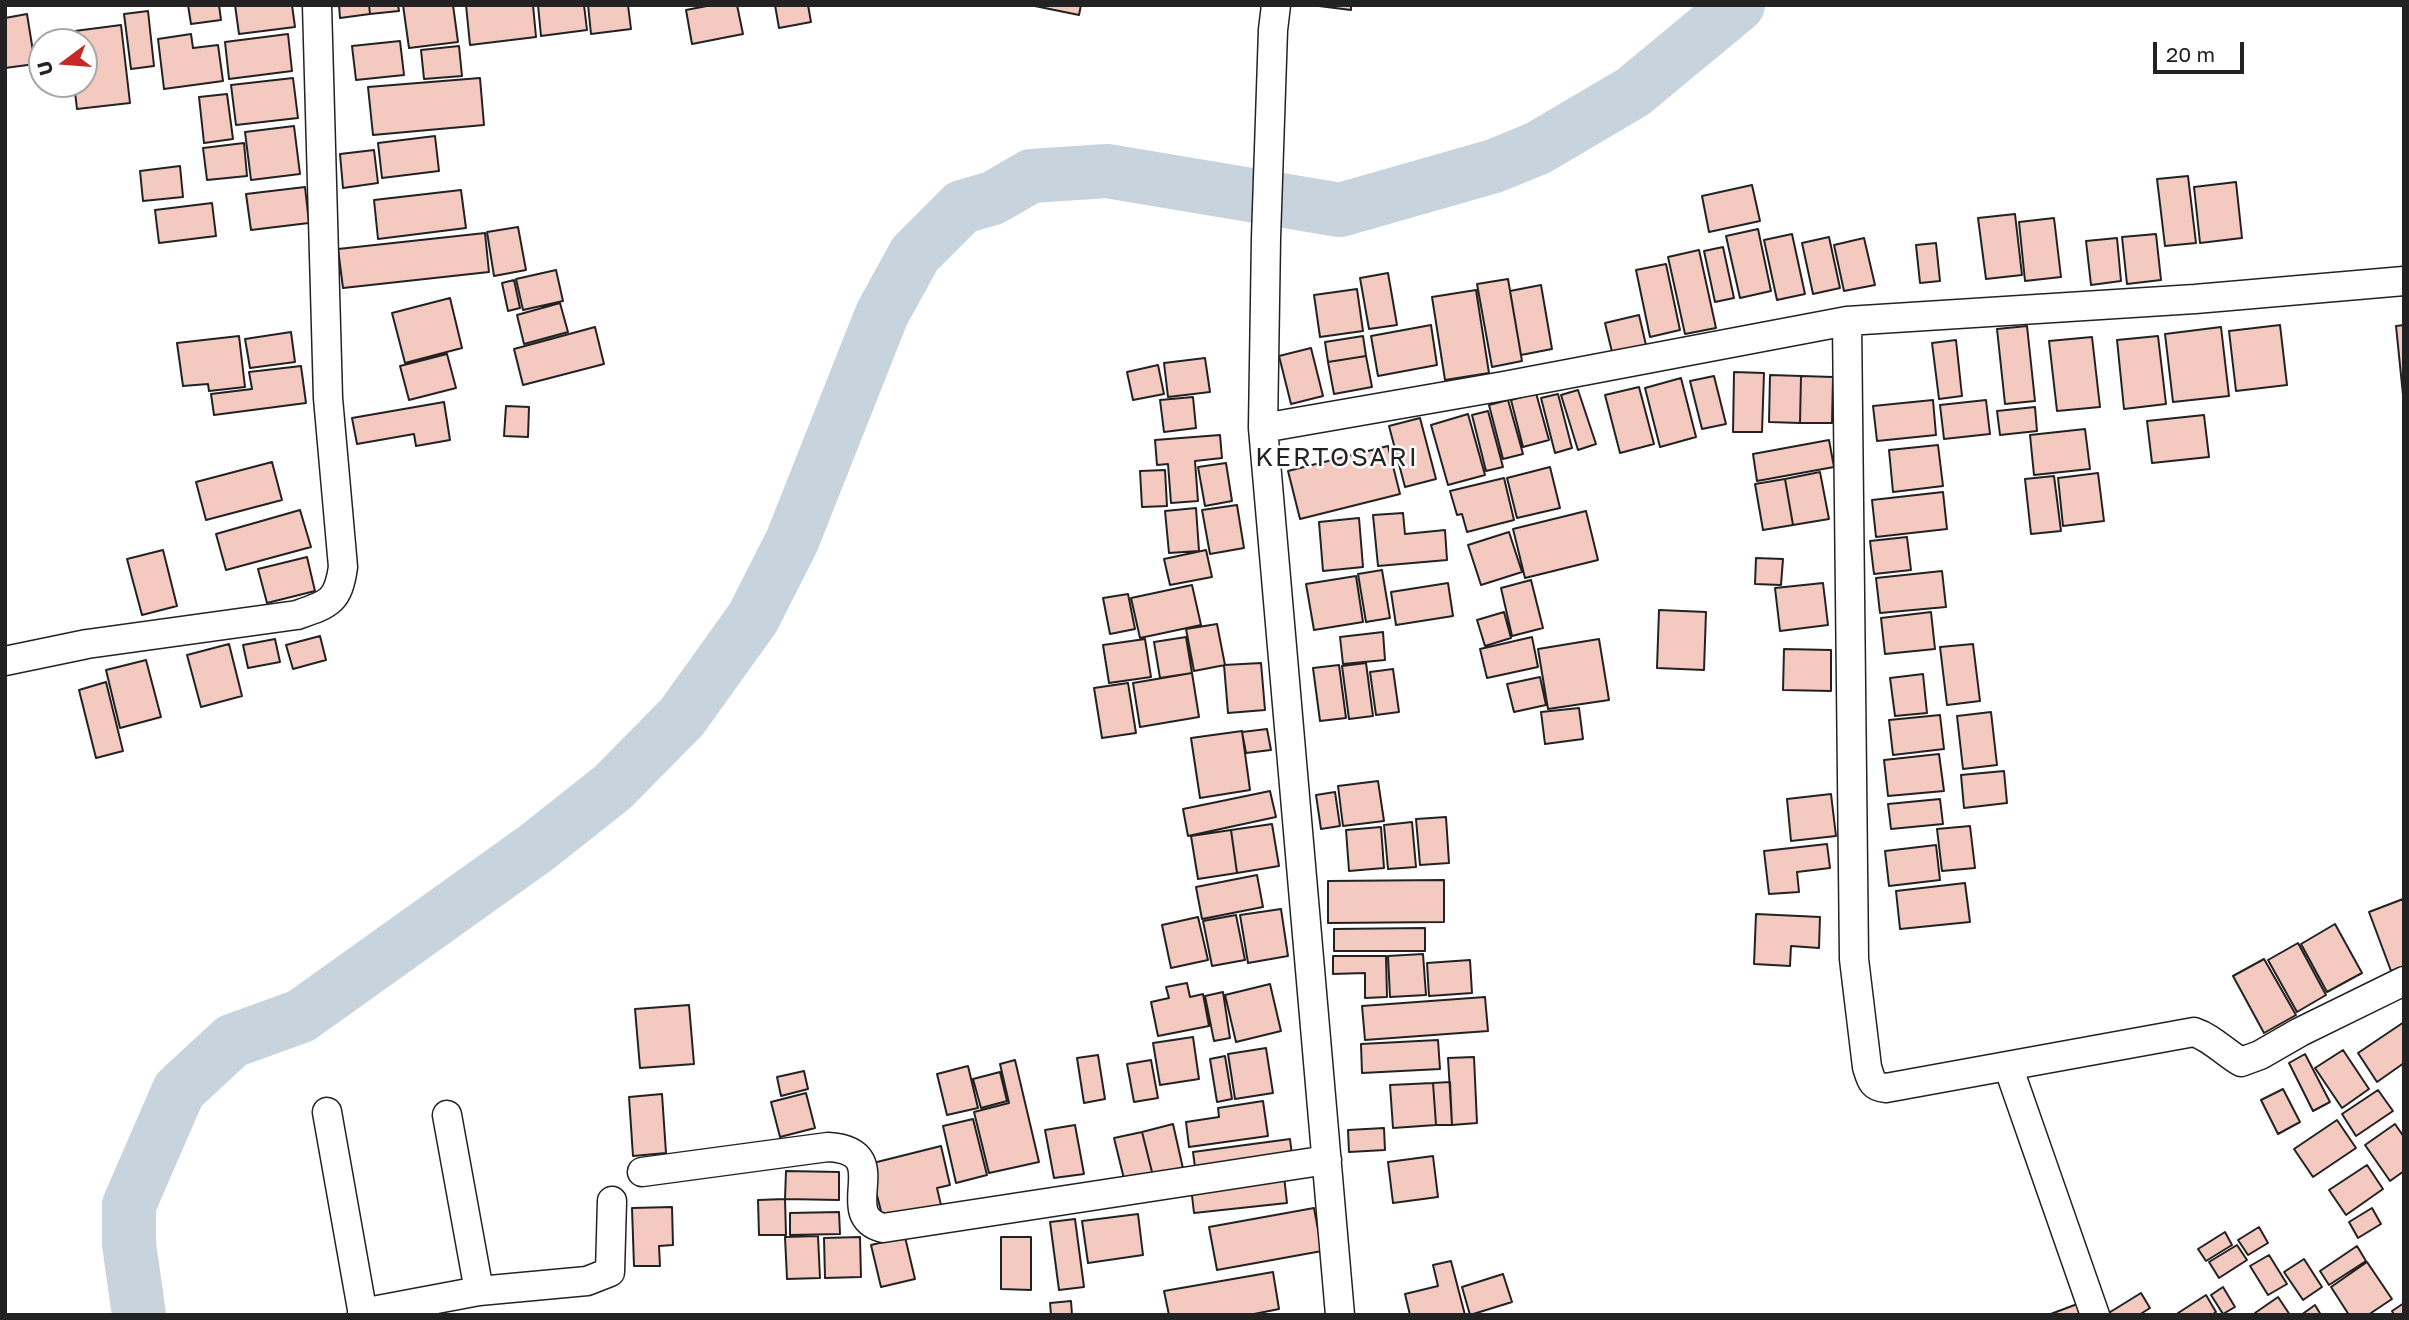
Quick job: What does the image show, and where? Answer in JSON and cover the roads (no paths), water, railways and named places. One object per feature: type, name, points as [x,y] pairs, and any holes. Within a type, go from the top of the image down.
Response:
[{"type":"street","points":[[5,661],[87,644],[297,615],[321,607],[332,600],[340,587],[343,566],[328,398],[317,5]]},
{"type":"street","points":[[1274,18],[1263,428],[1340,1315]]},
{"type":"street","points":[[1263,428],[1504,386],[1847,321],[2195,299],[2404,281]]},
{"type":"street","points":[[1847,321],[1854,958],[1871,1082],[1886,1088],[2194,1032],[2208,1036],[2226,1053],[2241,1062],[2260,1055],[2300,1032],[2404,981]]},
{"type":"street","points":[[2008,1066],[2095,1315]]},
{"type":"street","points":[[327,1112],[363,1314],[479,1291],[587,1281],[610,1272],[612,1201]]},
{"type":"street","points":[[447,1115],[479,1291]]},
{"type":"street","points":[[642,1172],[828,1147],[845,1148],[858,1155],[863,1165],[863,1207],[867,1220],[873,1226],[883,1228],[1328,1160]]},
{"type":"waterway","points":[[139,1315],[129,1244],[129,1205],[179,1090],[232,1041],[301,1016],[536,848],[613,787],[682,717],[753,618],[792,541],[882,314],[915,254],[962,207],[993,198],[1031,176],[1107,171],[1340,210],[1494,166],[1538,148],[1633,92],[1738,5]]},
{"type":"district","name":"KERTOSARI","points":[[1337,458]]}]
